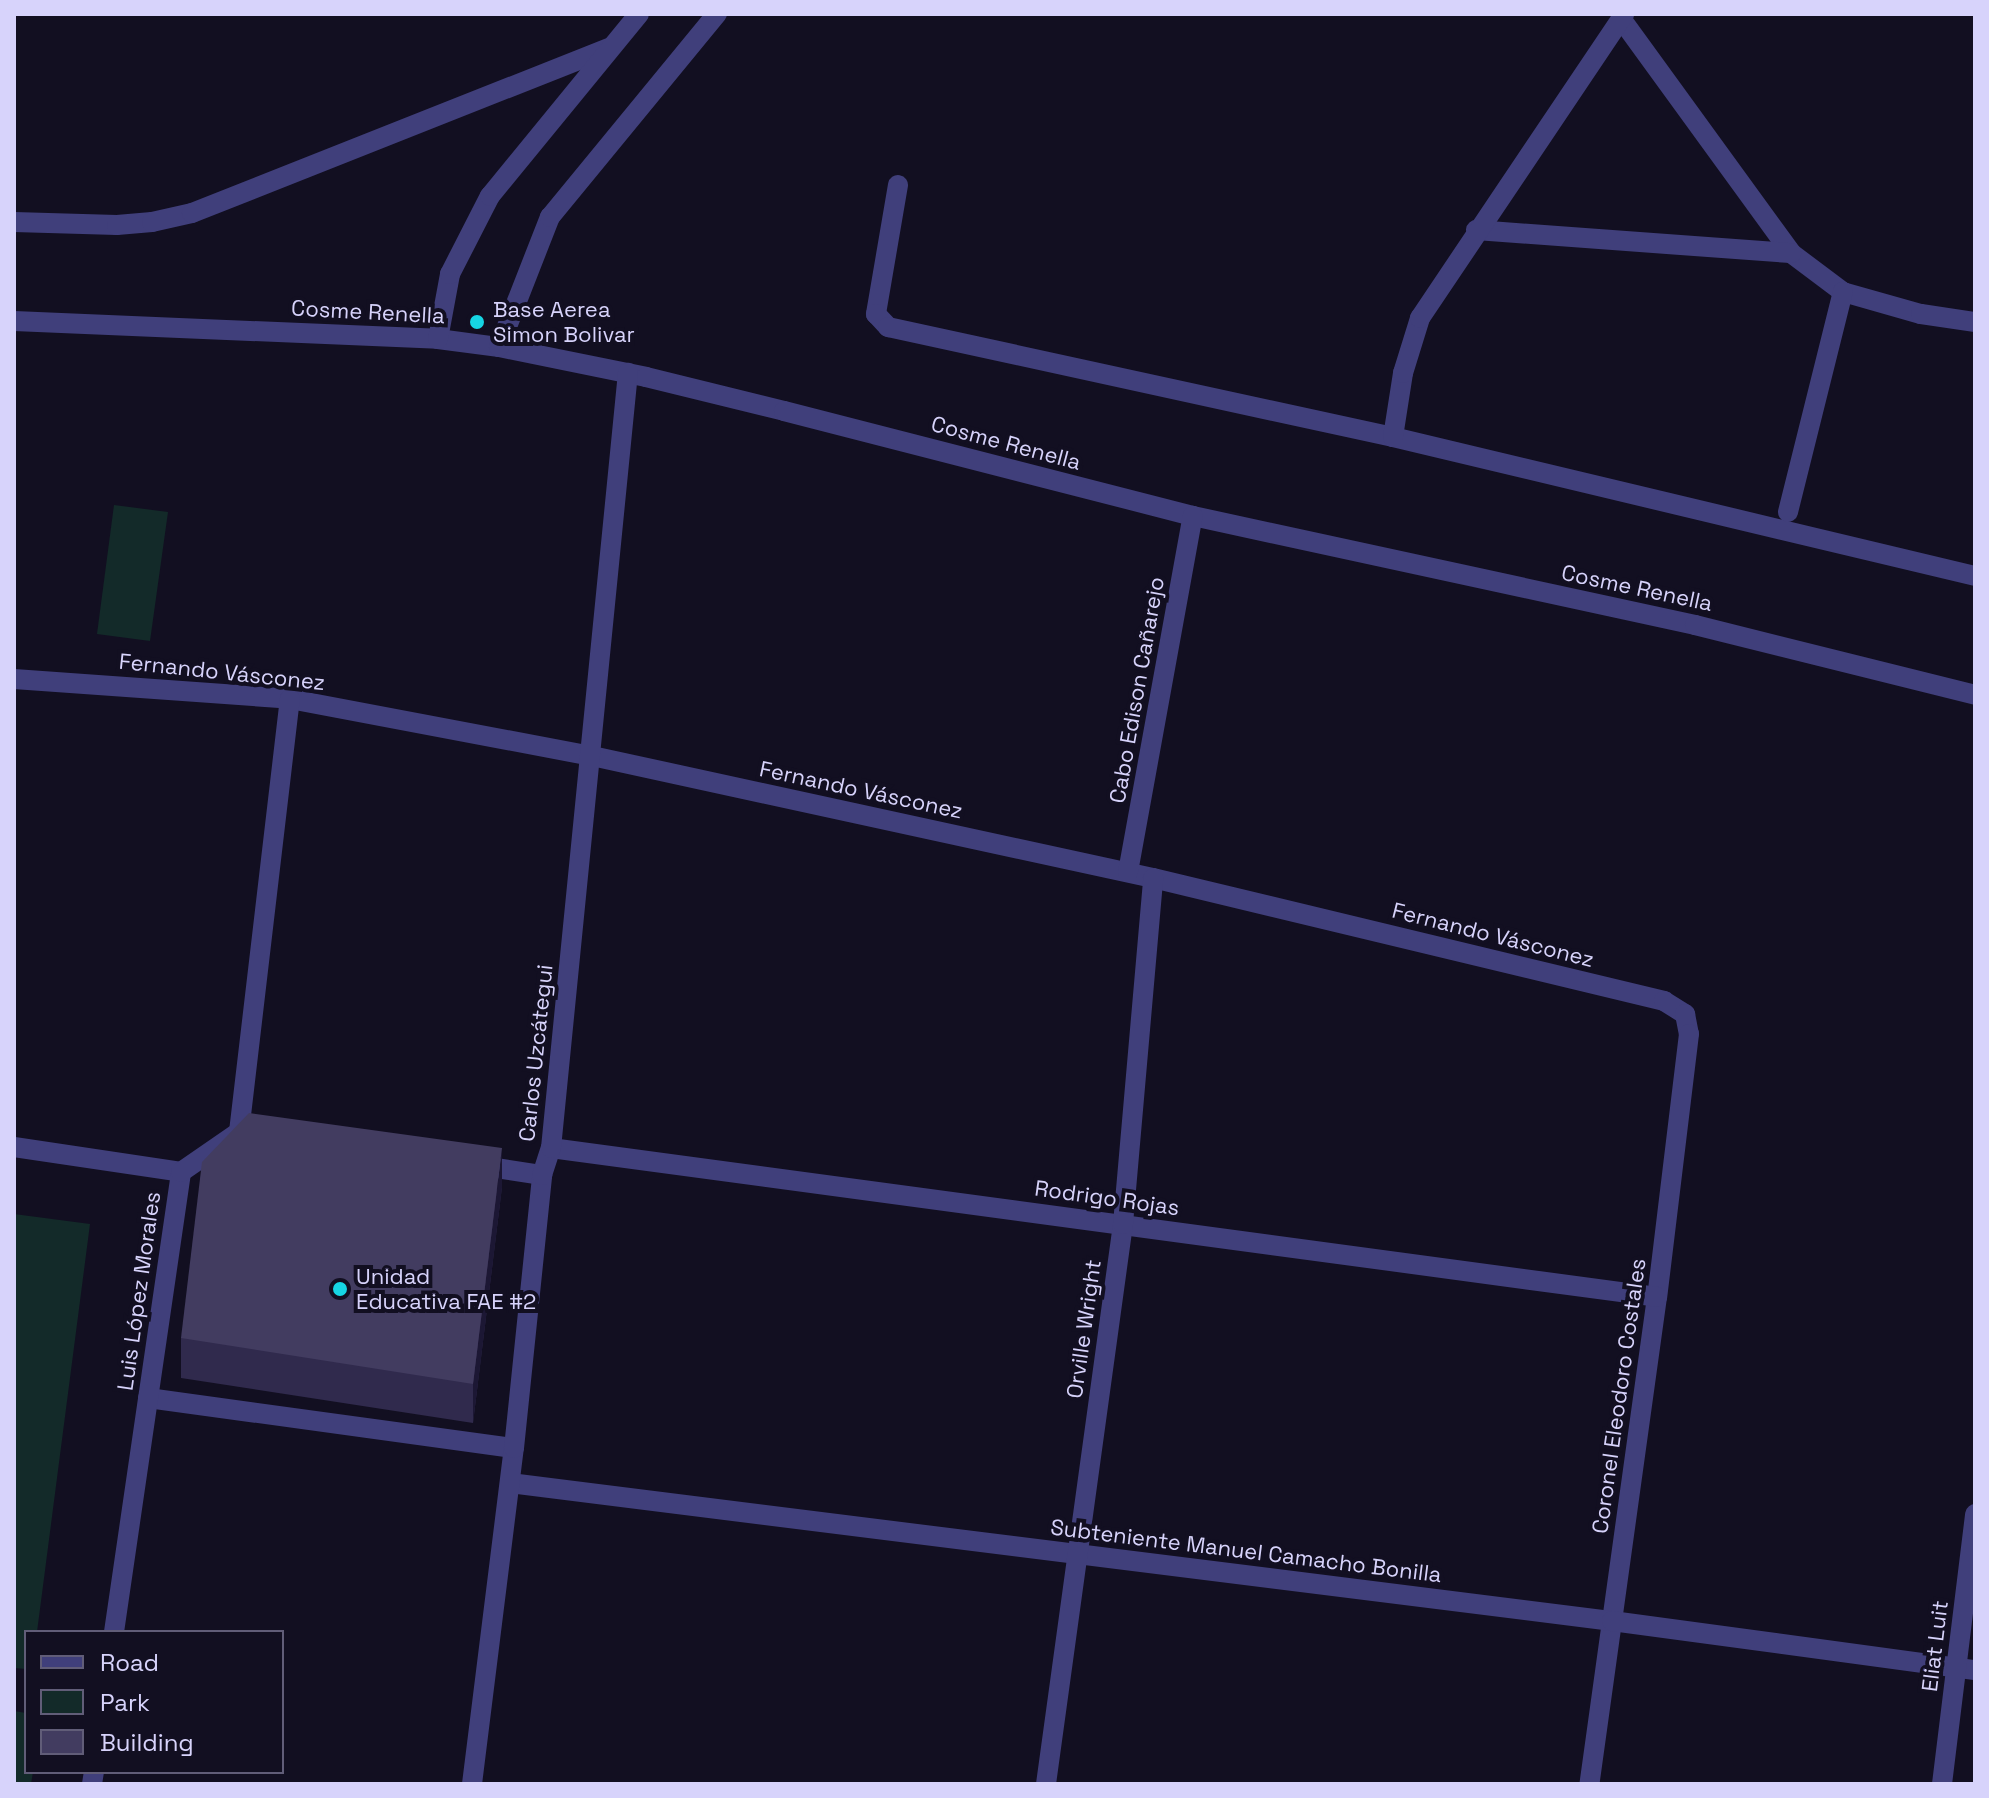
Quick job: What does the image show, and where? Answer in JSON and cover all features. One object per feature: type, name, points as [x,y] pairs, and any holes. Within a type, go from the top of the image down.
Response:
[{"type":"street","points":[[438,339],[450,274],[490,196],[639,14]]},
{"type":"street","points":[[499,347],[550,217],[646,95],[717,14]]},
{"type":"street","points":[[1393,437],[1403,373],[1420,318],[1476,230],[1623,17],[1791,253],[1843,292],[1921,314],[1975,322]]},
{"type":"street","points":[[14,222],[117,225],[152,222],[192,213],[609,48]]},
{"type":"street","points":[[898,185],[876,314],[888,327],[1393,437],[1975,576]]},
{"type":"street","points":[[1476,230],[1791,253]]},
{"type":"street","points":[[1788,512],[1843,292]]},
{"type":"street","name":"Cosme Renella","points":[[14,321],[438,339],[499,347],[628,373],[1193,516],[1695,625],[1975,695]]},
{"type":"street","name":"Carlos Uzcátegui","points":[[472,1784],[510,1483],[542,1175],[551,1148],[628,373]]},
{"type":"street","name":"Cabo Edison Cañarejo","points":[[1128,872],[1193,516]]},
{"type":"street","name":"Fernando Vásconez","points":[[14,679],[290,699],[592,756],[1128,872],[1664,1001],[1685,1014]]},
{"type":"street","name":"Luis López Morales","points":[[114,1630],[181,1172],[246,1133],[290,699]]},
{"type":"street","name":"Orville Wright","points":[[1046,1784],[1123,1224],[1153,878]]},
{"type":"street","name":"Coronel Eleodoro Costales","points":[[1589,1784],[1657,1297],[1689,1034],[1685,1014]]},
{"type":"street","points":[[14,1147],[181,1172]]},
{"type":"street","name":"Rodrigo Rojas","points":[[551,1148],[1657,1297]]},
{"type":"street","points":[[451,1162],[542,1175]]},
{"type":"street","points":[[148,1398],[514,1448]]},
{"type":"street","name":"Subteniente Manuel Camacho Bonilla","points":[[510,1483],[1612,1621],[1966,1669]]},
{"type":"street","name":"Eliat Luit","points":[[1942,1784],[1966,1669],[1975,1514]]},
{"type":"green space","points":[[114,505],[168,512],[150,641],[97,634]]},
{"type":"green space","points":[[14,1214],[90,1224],[37,1630],[24,1630],[24,1669],[14,1668]]},
{"type":"green space","points":[[14,1711],[24,1713],[24,1774],[33,1774],[31,1784],[14,1784]]},
{"type":"building","name":"Unidad Educativa FAE #2","points":[[249,1113],[502,1148],[473,1384],[181,1338],[202,1162]]},
{"type":"place","name":"Base Aerea Simon Bolivar","points":[[477,322]]},
{"type":"place","name":"Unidad Educativa FAE #2","points":[[340,1289]]}]
